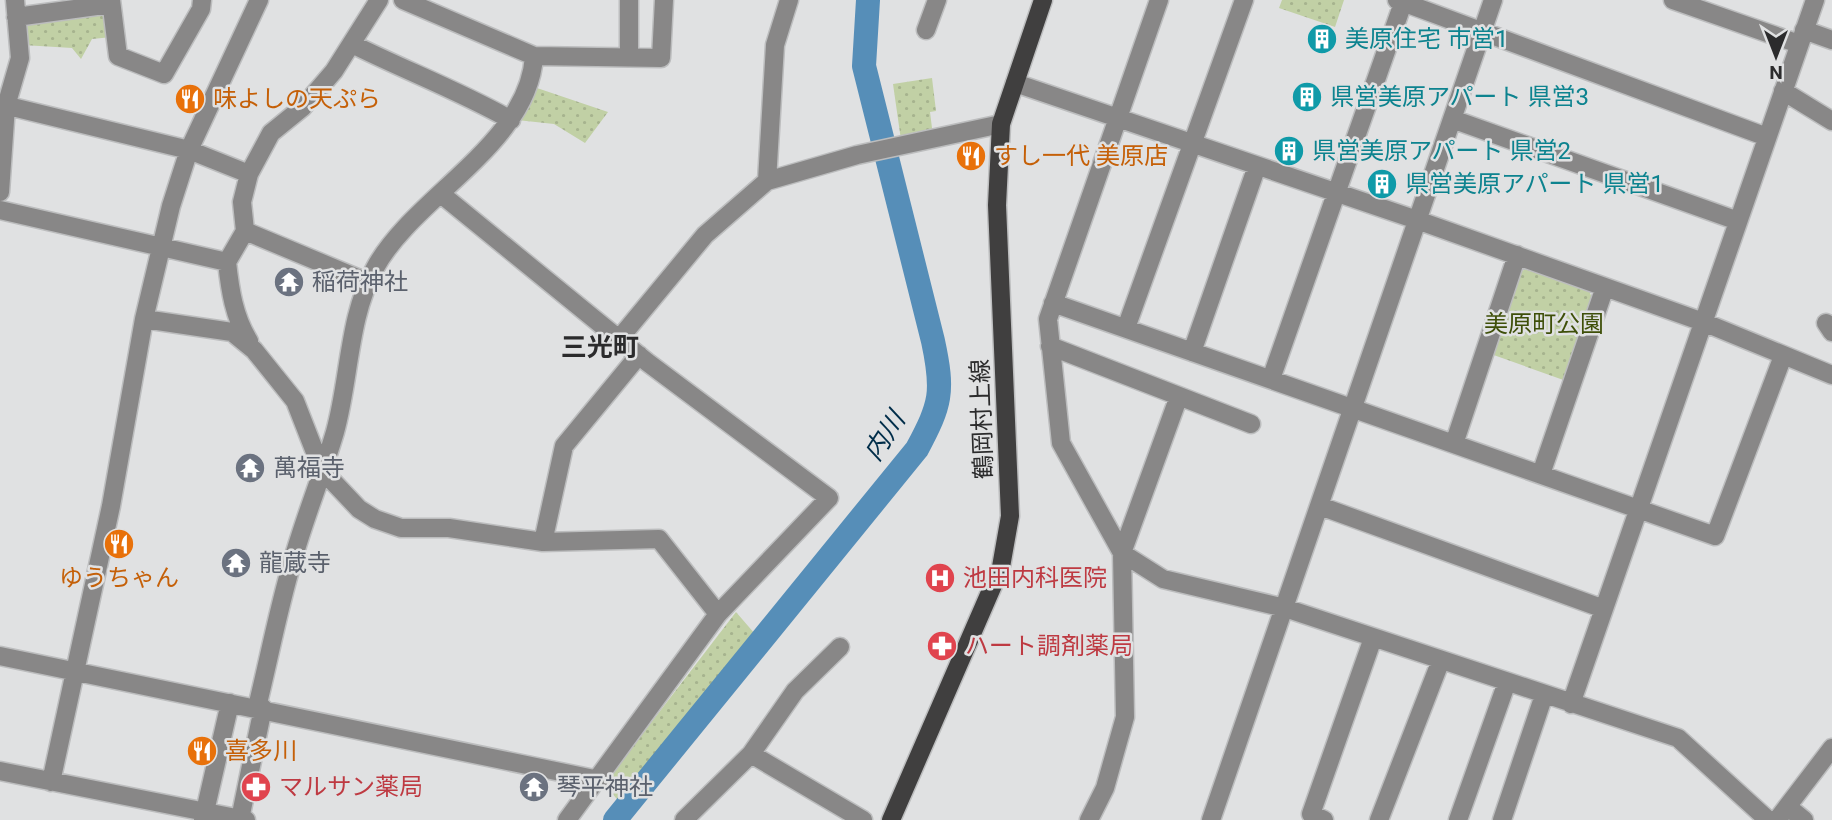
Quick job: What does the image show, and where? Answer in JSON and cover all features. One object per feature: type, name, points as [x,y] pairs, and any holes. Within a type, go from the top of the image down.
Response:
[{"type":"main road","name":"鶴岡村上線","points":[[891,820],[1001,567],[1007,536],[1010,516],[998,205],[1000,124],[1043,0]]},
{"type":"street","points":[[0,192],[3,105],[20,58],[15,9],[111,2],[118,56],[164,74],[201,9],[202,0]]},
{"type":"street","points":[[51,782],[111,506],[144,319],[160,248],[189,150],[259,0]]},
{"type":"street","points":[[379,0],[334,71],[303,107],[271,133],[249,174],[242,202],[245,231],[227,262],[231,296],[241,329],[254,350],[295,401],[322,470],[359,509],[375,519],[392,525],[449,528],[543,542],[659,539],[718,614]]},
{"type":"street","points":[[403,0],[534,56],[661,58],[664,0]]},
{"type":"street","points":[[926,30],[937,0]]},
{"type":"street","points":[[1159,0],[1048,319],[1061,443],[1122,553],[1163,579],[1285,608],[1678,738],[1768,820]]},
{"type":"street","points":[[1126,328],[1244,0]]},
{"type":"street","points":[[1211,820],[1493,0]]},
{"type":"street","points":[[1673,0],[1802,37],[1832,40]]},
{"type":"street","points":[[1571,704],[1815,0]]},
{"type":"street","points":[[767,181],[775,45],[786,1]]},
{"type":"street","points":[[1271,379],[1402,1],[1767,137]]},
{"type":"street","points":[[629,57],[633,2]]},
{"type":"street","points":[[352,44],[418,77],[472,98],[511,120]]},
{"type":"street","points":[[0,771],[204,816],[243,819],[260,708],[292,563],[335,431],[361,293],[377,264],[511,120],[533,74],[534,56]]},
{"type":"street","points":[[1015,83],[1517,255],[1703,322],[1832,375]]},
{"type":"street","points":[[1783,91],[1832,121]]},
{"type":"street","points":[[3,105],[189,150],[249,174]]},
{"type":"street","points":[[1452,119],[1738,221]]},
{"type":"street","points":[[619,339],[705,235],[767,181],[857,155],[1000,124]]},
{"type":"street","points":[[1192,352],[1257,166]]},
{"type":"street","points":[[441,194],[639,355],[829,499],[718,614],[599,780],[567,820]]},
{"type":"street","points":[[1,216],[227,262]]},
{"type":"street","points":[[245,231],[367,282]]},
{"type":"street","points":[[1454,444],[1517,255]]},
{"type":"street","points":[[1541,474],[1605,287]]},
{"type":"street","points":[[1053,303],[1715,536],[1783,356]]},
{"type":"street","points":[[144,319],[232,332],[254,350]]},
{"type":"street","points":[[1050,346],[1251,424]]},
{"type":"street","points":[[543,542],[564,446],[639,355]]},
{"type":"street","points":[[1089,820],[1105,788],[1125,717],[1122,553],[1179,396]]},
{"type":"street","points":[[1320,506],[1604,609]]},
{"type":"street","points":[[1324,820],[1311,814],[1373,638]]},
{"type":"street","points":[[684,820],[751,754],[795,691],[840,647]]},
{"type":"street","points":[[0,656],[599,780]]},
{"type":"street","points":[[1379,820],[1441,660]]},
{"type":"street","points":[[1458,820],[1507,682]]},
{"type":"street","points":[[1502,820],[1544,695]]},
{"type":"street","points":[[204,816],[230,703]]},
{"type":"street","points":[[1804,820],[1782,813],[1832,748]]},
{"type":"street","points":[[751,754],[863,820]]},
{"type":"green space","points":[[1282,0],[1344,0],[1335,27],[1279,8]]},
{"type":"green space","points":[[110,7],[112,37],[92,39],[81,59],[72,48],[23,45],[19,20]]},
{"type":"green space","points":[[932,78],[936,111],[930,112],[933,136],[901,140],[893,84]]},
{"type":"green space","points":[[537,88],[608,112],[585,143],[554,124],[517,120]]},
{"type":"green space","name":"美原町公園","points":[[1526,269],[1589,290],[1595,307],[1569,382],[1488,353],[1513,275]]},
{"type":"green space","points":[[736,612],[755,634],[622,805],[604,784]]},
{"type":"waterway","name":"内川","points":[[615,820],[917,449],[936,408],[939,373],[933,341],[864,66],[868,0]]},
{"type":"place","name":"美原住宅 市営1","points":[[1322,39]]},
{"type":"place","name":"県営美原アパート 県営3","points":[[1307,97]]},
{"type":"place","name":"味よしの天ぷら","points":[[190,99]]},
{"type":"place","name":"県営美原アパート 県営2","points":[[1289,151]]},
{"type":"place","name":"すし一代 美原店","points":[[971,156]]},
{"type":"place","name":"県営美原アパート 県営1","points":[[1382,184]]},
{"type":"place","name":"稲荷神社","points":[[289,282]]},
{"type":"place","name":"萬福寺","points":[[250,468]]},
{"type":"place","name":"ゆうちゃん","points":[[119,544]]},
{"type":"place","name":"龍蔵寺","points":[[236,563]]},
{"type":"place","name":"池田内科医院","points":[[940,578]]},
{"type":"place","name":"ハート調剤薬局","points":[[942,646]]},
{"type":"place","name":"喜多川","points":[[202,751]]},
{"type":"place","name":"マルサン薬局","points":[[256,787]]},
{"type":"place","name":"琴平神社","points":[[534,787]]},
{"type":"district","name":"三光町","points":[[600,347]]}]
